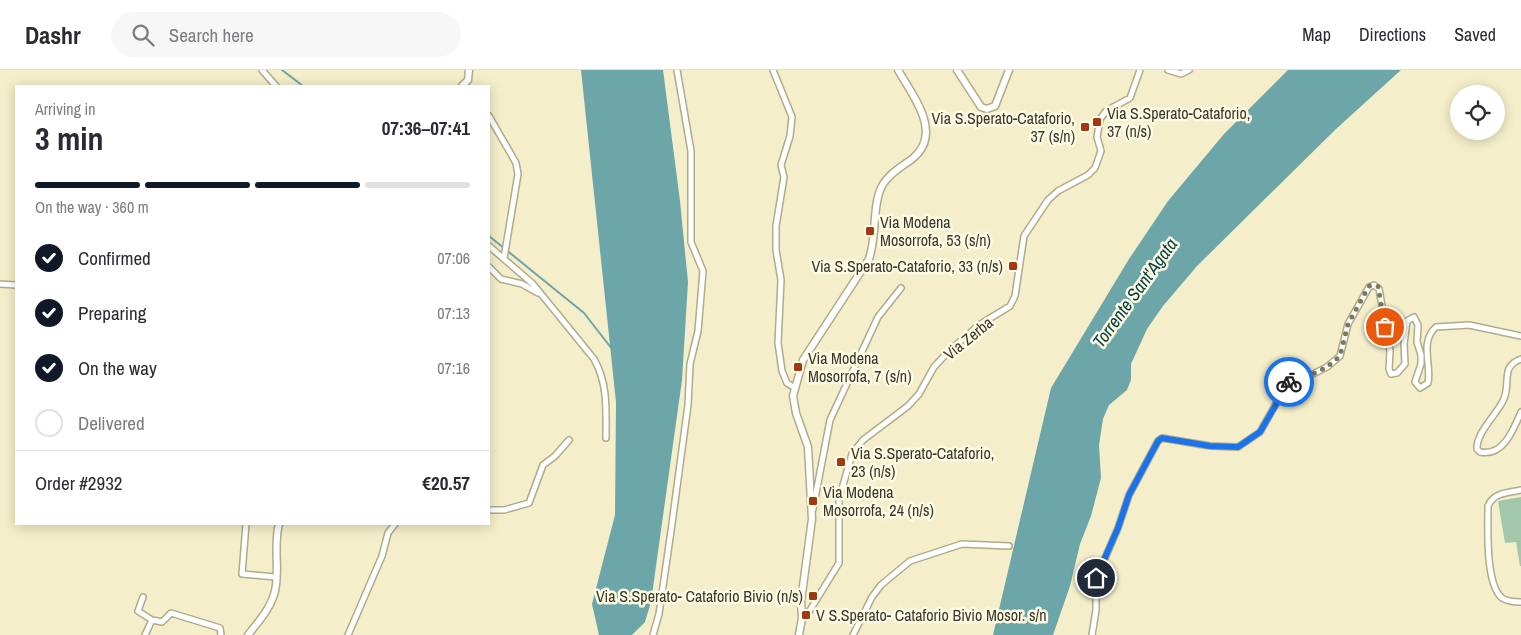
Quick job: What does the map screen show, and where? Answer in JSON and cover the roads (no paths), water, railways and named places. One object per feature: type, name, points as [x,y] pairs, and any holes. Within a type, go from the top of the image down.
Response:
[{"type":"street","points":[[262,70],[275,85]]},
{"type":"street","points":[[469,70],[470,83]]},
{"type":"street","points":[[652,635],[660,614],[688,405],[690,364],[698,331],[703,271],[691,242],[691,151],[676,70]]},
{"type":"street","points":[[773,70],[792,117],[790,136],[781,165],[784,177],[776,226],[776,250],[782,280],[778,343],[786,383],[795,388]]},
{"type":"street","points":[[812,518],[808,447],[796,413],[793,396],[804,360],[869,259],[875,243],[877,200],[882,187],[889,177],[916,155],[925,139],[927,127],[922,112],[898,70]]},
{"type":"street","points":[[957,70],[980,107],[987,109],[995,106],[1009,70]]},
{"type":"street","name":"Via Zerba","points":[[802,618],[807,615],[839,563],[839,499],[852,454],[862,440],[908,406],[919,394],[934,367],[948,352],[979,325],[1010,306],[1015,296],[1024,236],[1048,200],[1058,191],[1088,175],[1095,168],[1100,160],[1097,128],[1100,119],[1106,111],[1130,98],[1140,70]]},
{"type":"street","points":[[1168,70],[1181,74],[1189,70]]},
{"type":"street","points":[[490,118],[516,163],[518,174],[504,256]]},
{"type":"street","points":[[490,247],[504,256],[534,284],[539,294],[594,359],[599,368],[606,393],[606,438]]},
{"type":"street","points":[[490,268],[501,279],[522,284],[539,294]]},
{"type":"street","points":[[0,284],[15,285]]},
{"type":"street","points":[[1092,635],[1096,610],[1096,578],[1118,528],[1129,495],[1158,441],[1162,438],[1232,448],[1246,443],[1260,432],[1289,381],[1305,378],[1327,367],[1340,356],[1348,324],[1369,286],[1378,286],[1379,289],[1390,351],[1389,369],[1391,374],[1397,373],[1405,364],[1404,344],[1407,321],[1414,317],[1417,320],[1417,342],[1421,355],[1421,364],[1416,382],[1420,388],[1428,383],[1430,374],[1426,352],[1432,330],[1436,327],[1469,325],[1521,336]]},
{"type":"street","points":[[798,635],[802,618],[800,601],[812,518],[830,420],[878,317],[900,288]]},
{"type":"street","points":[[1521,359],[1512,362],[1507,370],[1506,394],[1478,440],[1477,449],[1480,452],[1490,452],[1503,444],[1514,431],[1521,412]]},
{"type":"street","points":[[490,510],[504,510],[528,503],[544,465],[570,440]]},
{"type":"street","points":[[1521,490],[1496,495],[1491,498],[1488,506],[1488,556],[1495,587],[1500,596],[1508,601],[1521,602]]},
{"type":"street","points":[[246,525],[242,574],[275,577]]},
{"type":"street","points":[[248,635],[269,608],[275,590],[276,545],[279,525]]},
{"type":"street","points":[[348,635],[382,556],[388,533],[394,525]]},
{"type":"street","points":[[853,635],[872,597],[881,586],[910,562],[962,544],[1009,546]]},
{"type":"street","points":[[143,597],[138,611],[152,620],[162,622],[171,613],[220,628],[221,635]]},
{"type":"street","points":[[145,635],[152,620]]},
{"type":"water","points":[[581,70],[663,70],[680,201],[688,282],[682,380],[651,602],[645,622],[632,635],[599,635],[592,604],[615,515],[616,402]]},
{"type":"water","name":"Torrente Sant'Agata","points":[[1288,70],[1401,70],[1336,129],[1197,266],[1163,306],[1147,329],[1131,364],[1131,380],[1127,390],[1109,405],[1103,419],[1099,445],[1101,478],[1091,516],[1080,544],[1070,586],[1053,635],[993,635],[1051,388],[1129,259],[1168,201],[1224,134]]},
{"type":"waterway","points":[[282,70],[302,85]]},
{"type":"waterway","points":[[490,237],[584,313],[612,349]]},
{"type":"place","name":"Via S.Sperato-Cataforio, 37 (n/s)","points":[[1097,122]]},
{"type":"place","name":"Via S.Sperato-Cataforio, 37 (s/n)","points":[[1085,127]]},
{"type":"place","name":"Via Modena Mosorrofa, 53 (s/n)","points":[[870,231]]},
{"type":"place","name":"Via S.Sperato-Cataforio, 33 (n/s)","points":[[1013,266]]},
{"type":"place","name":"Via Modena Mosorrofa, 7 (s/n)","points":[[798,367]]},
{"type":"place","name":"Via S.Sperato-Cataforio, 23 (n/s)","points":[[841,462]]},
{"type":"place","name":"Via Modena Mosorrofa, 24 (n/s)","points":[[813,501]]},
{"type":"place","name":"Via S.Sperato- Cataforio Bivio (n/s)","points":[[813,596]]},
{"type":"place","name":"V S.Sperato- Cataforio Bivio Mosor. s/n","points":[[806,615]]}]
